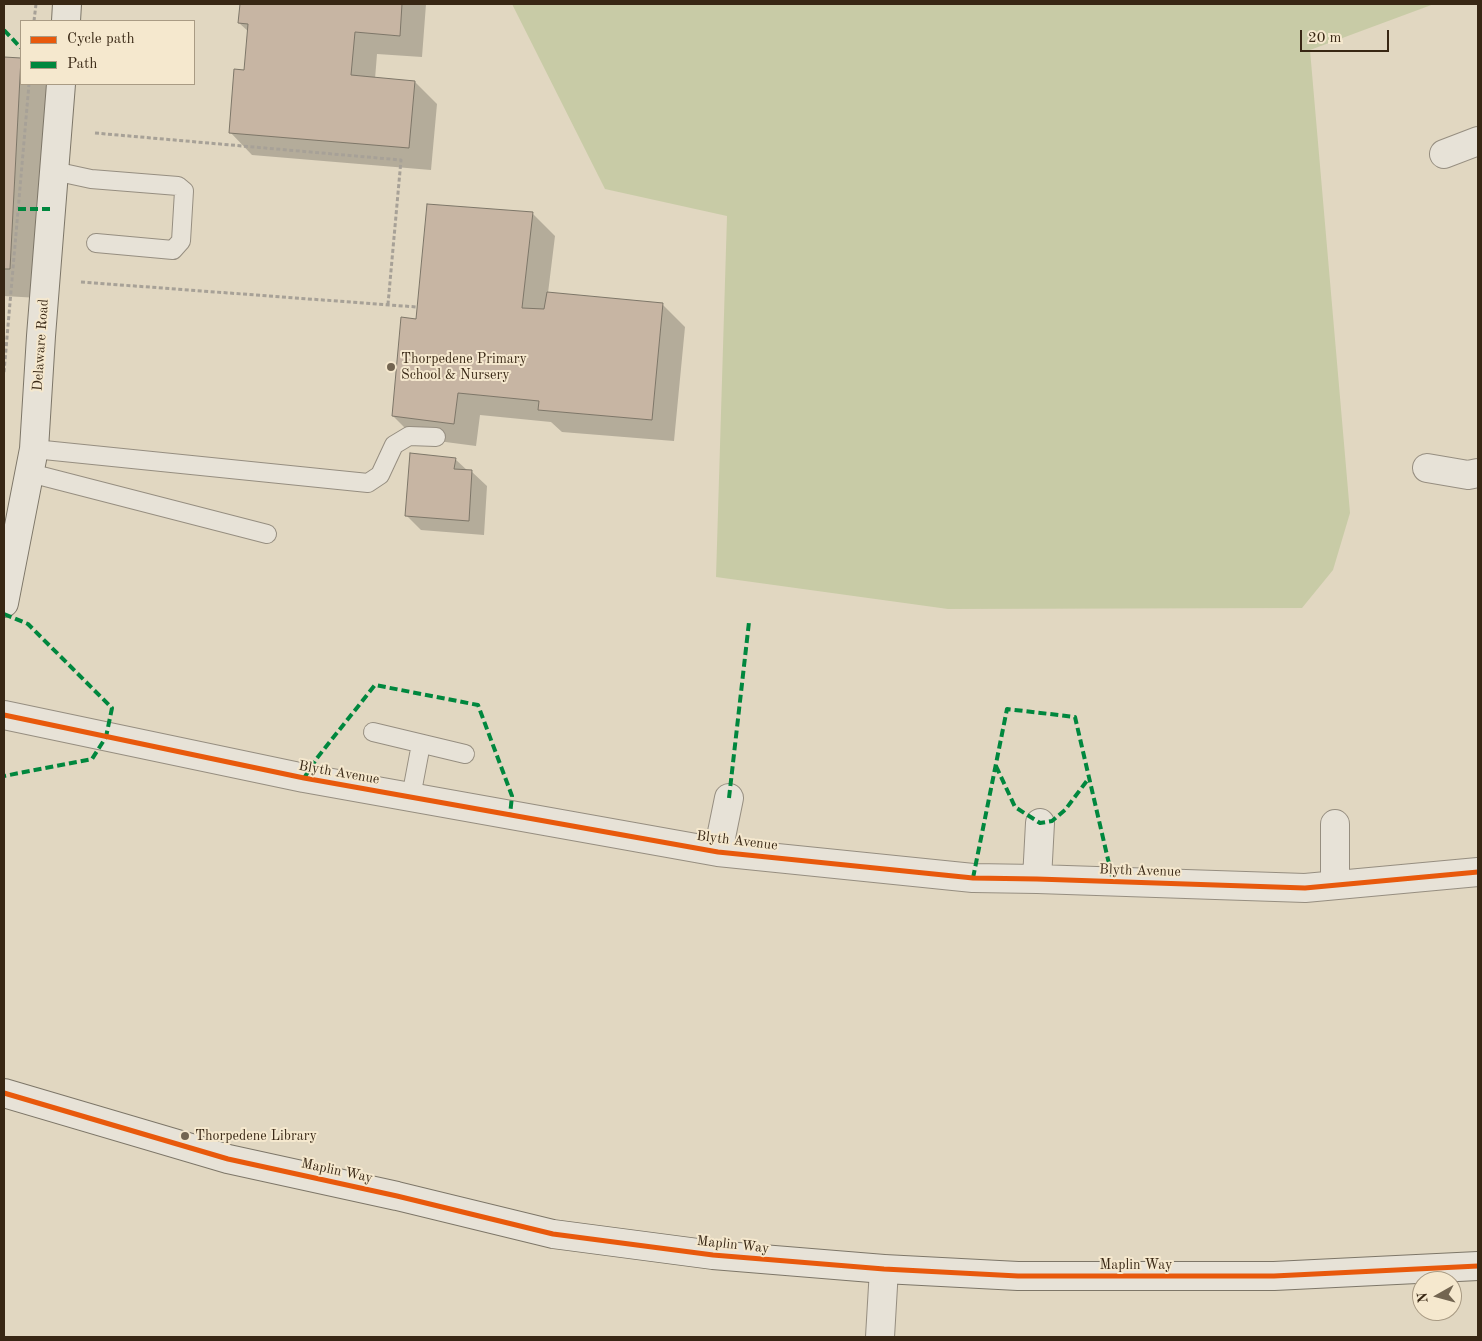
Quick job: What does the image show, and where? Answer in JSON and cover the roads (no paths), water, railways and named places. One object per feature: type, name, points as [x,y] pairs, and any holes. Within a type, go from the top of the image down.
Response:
[{"type":"street","points":[[66,20],[67,4]]},
{"type":"street","name":"Delaware Road","points":[[4,603],[32,461],[61,85]]},
{"type":"street","points":[[1444,154],[1478,141]]},
{"type":"street","points":[[1427,468],[1471,480]]},
{"type":"street","name":"Blyth Avenue","points":[[4,715],[304,778],[718,852],[973,878],[1305,888],[1478,872]]},
{"type":"street","points":[[718,852],[729,798]]},
{"type":"street","points":[[1037,879],[1040,823]]},
{"type":"street","points":[[1335,824],[1335,885]]},
{"type":"street","name":"Maplin Way","points":[[4,1093],[228,1159],[397,1196],[553,1234],[713,1255],[884,1270],[1018,1276],[1274,1276],[1478,1266]]},
{"type":"street","points":[[880,1337],[884,1270]]},
{"type":"lane","points":[[54,171],[91,179],[178,186],[184,191],[181,241],[172,250],[96,243]]},
{"type":"lane","points":[[32,461],[368,483],[380,475],[394,445],[409,436],[436,437]]},
{"type":"lane","points":[[32,461],[267,534]]},
{"type":"lane","points":[[373,732],[464,754]]},
{"type":"lane","points":[[411,797],[421,744]]},
{"type":"place","name":"Thorpedene Primary School & Nursery","points":[[391,367]]},
{"type":"place","name":"Thorpedene Library","points":[[185,1136]]}]
